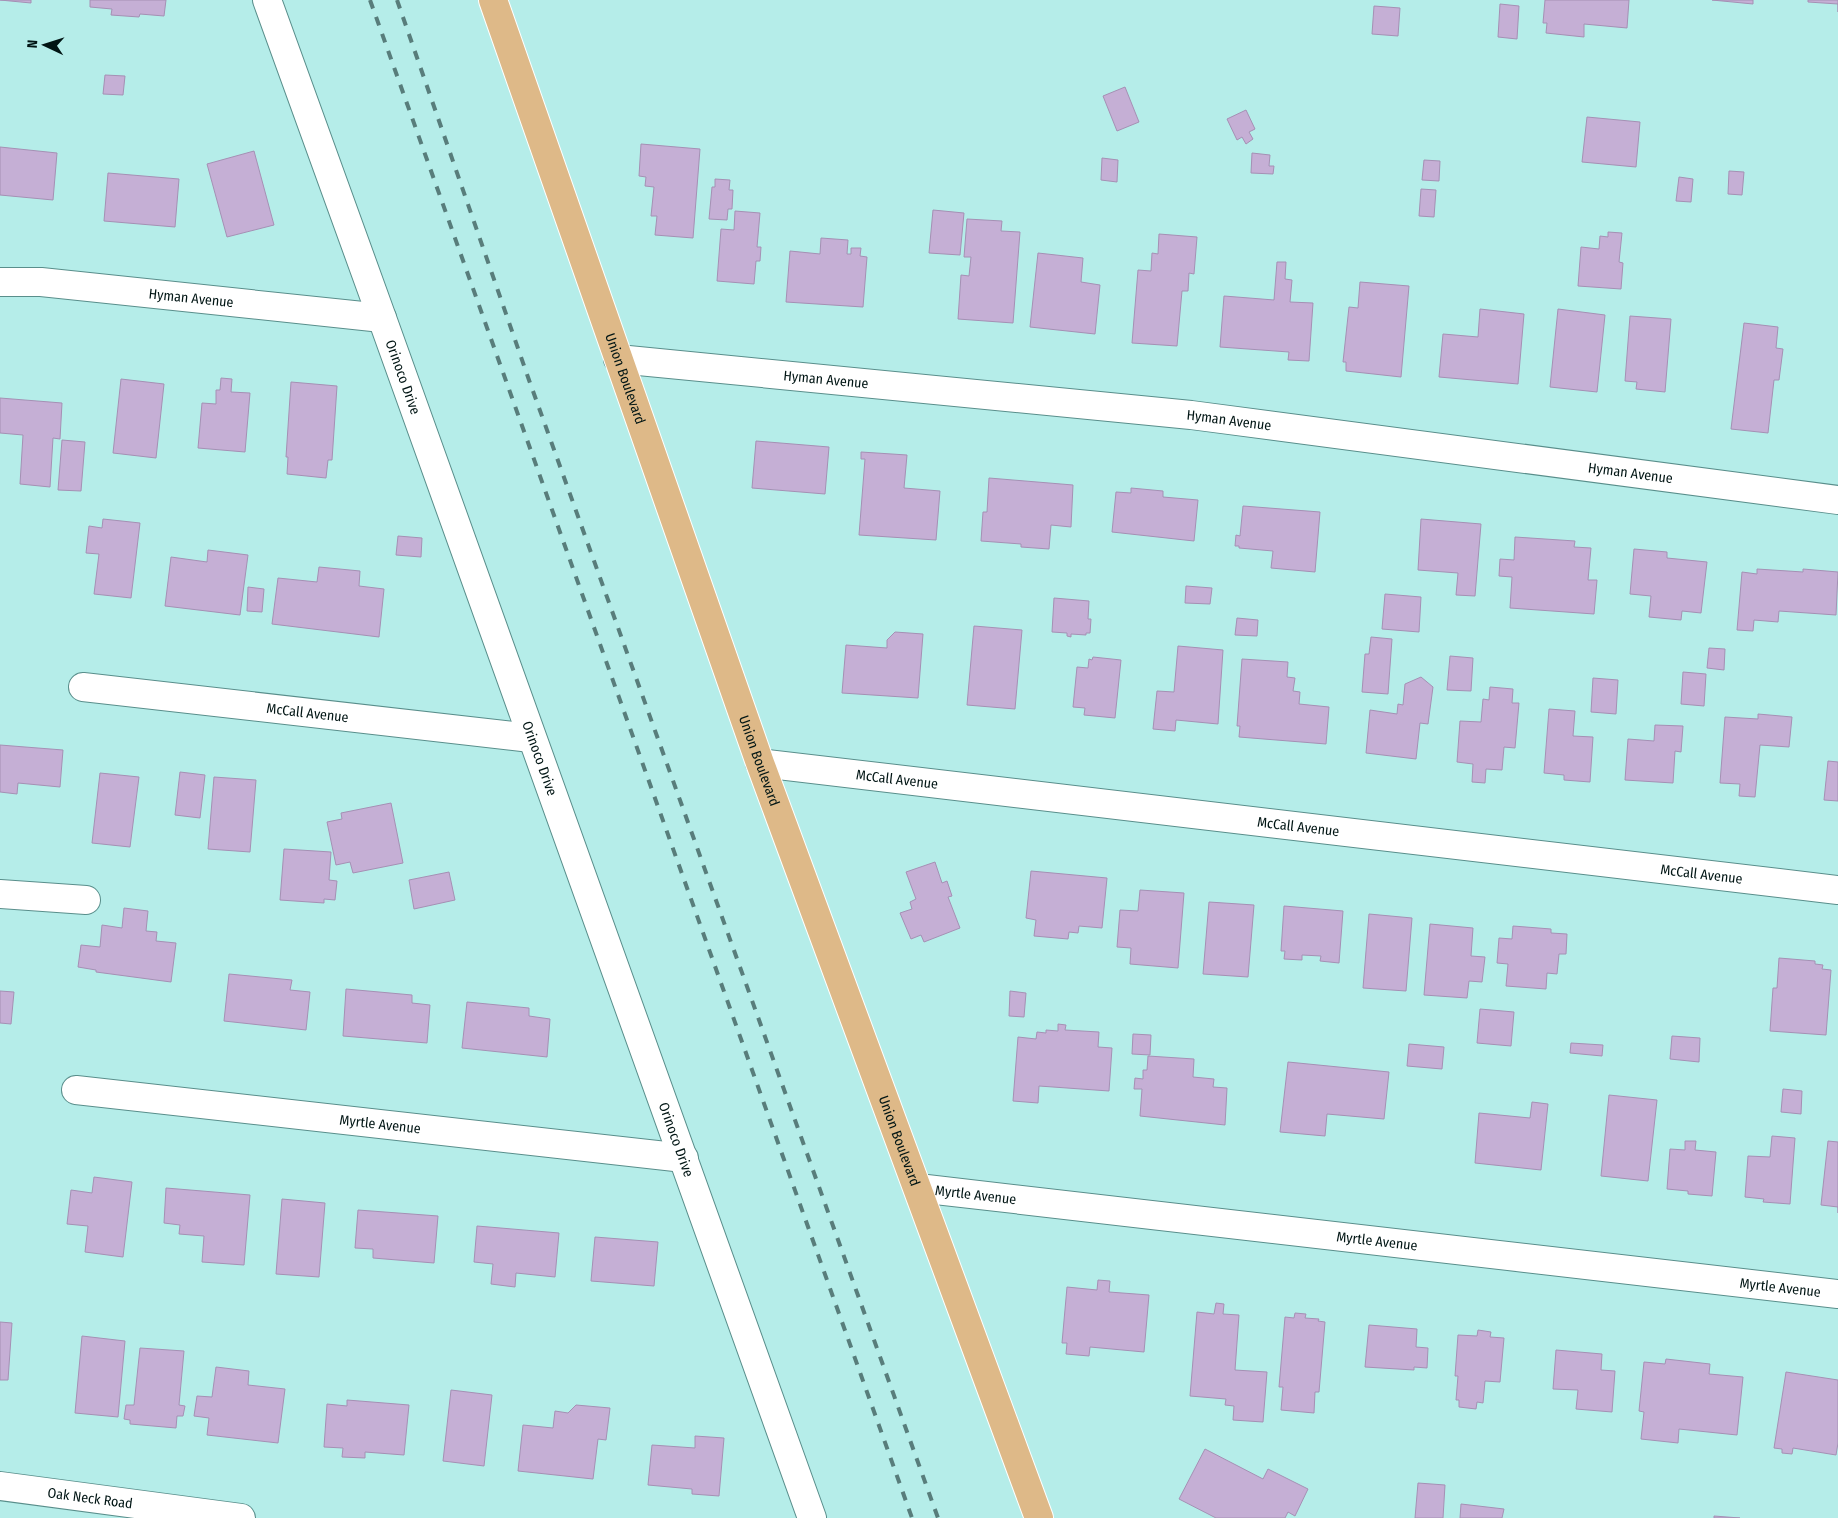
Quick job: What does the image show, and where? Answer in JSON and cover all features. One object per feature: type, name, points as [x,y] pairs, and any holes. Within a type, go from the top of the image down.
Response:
[{"type":"main road","name":"Union Boulevard","points":[[493,0],[760,763],[1039,1518]]},
{"type":"street","name":"Orinoco Drive","points":[[266,0],[382,318],[812,1518]]},
{"type":"street","name":"Hyman Avenue","points":[[0,282],[40,282],[382,318]]},
{"type":"street","name":"Hyman Avenue","points":[[618,359],[1191,415],[1838,500]]},
{"type":"street","name":"McCall Avenue","points":[[83,688],[531,738]]},
{"type":"street","name":"McCall Avenue","points":[[760,763],[1838,890]]},
{"type":"street","points":[[0,894],[86,900]]},
{"type":"street","name":"Myrtle Avenue","points":[[76,1090],[684,1158]]},
{"type":"street","name":"Myrtle Avenue","points":[[918,1188],[1838,1294]]},
{"type":"street","name":"Oak Neck Road","points":[[0,1486],[240,1518]]},
{"type":"building","points":[[0,0],[31,0],[31,3]]},
{"type":"building","points":[[90,0],[166,0],[164,16],[140,14],[139,17],[111,15],[112,9],[90,7]]},
{"type":"building","points":[[1545,0],[1629,0],[1627,28],[1584,24],[1584,37],[1546,33],[1547,23],[1543,23]]},
{"type":"building","points":[[1712,0],[1753,0],[1753,4]]},
{"type":"building","points":[[1808,0],[1838,0],[1838,4],[1808,2]]},
{"type":"building","points":[[1500,4],[1519,6],[1517,39],[1498,37]]},
{"type":"building","points":[[1374,6],[1400,8],[1398,36],[1372,34]]},
{"type":"building","points":[[105,75],[125,76],[123,95],[103,94]]},
{"type":"building","points":[[1125,87],[1139,122],[1117,131],[1103,96]]},
{"type":"building","points":[[1246,110],[1255,129],[1249,132],[1253,139],[1246,144],[1242,137],[1237,140],[1227,119]]},
{"type":"building","points":[[1587,117],[1640,122],[1636,167],[1582,162]]},
{"type":"building","points":[[641,144],[700,149],[693,238],[655,235],[657,216],[651,216],[654,187],[645,186],[646,177],[639,176]]},
{"type":"building","points":[[0,147],[57,153],[53,200],[0,195]]},
{"type":"building","points":[[254,151],[274,225],[227,237],[207,164]]},
{"type":"building","points":[[1252,153],[1270,155],[1269,166],[1274,166],[1273,174],[1251,173]]},
{"type":"building","points":[[1102,158],[1118,160],[1117,182],[1101,180]]},
{"type":"building","points":[[1424,160],[1440,161],[1439,181],[1422,180]]},
{"type":"building","points":[[1729,171],[1744,172],[1742,195],[1728,194]]},
{"type":"building","points":[[108,173],[179,179],[175,227],[104,221]]},
{"type":"building","points":[[1679,177],[1693,179],[1691,202],[1676,201]]},
{"type":"building","points":[[715,179],[730,180],[729,190],[733,190],[732,209],[728,209],[727,220],[709,219],[712,187],[715,187]]},
{"type":"building","points":[[1421,189],[1436,190],[1434,217],[1419,216]]},
{"type":"building","points":[[933,210],[964,213],[960,255],[929,253]]},
{"type":"building","points":[[735,211],[760,213],[757,247],[761,247],[760,261],[756,261],[754,284],[717,281],[721,229],[734,230]]},
{"type":"building","points":[[967,219],[1002,221],[1001,231],[1020,232],[1013,323],[958,319],[961,275],[969,276],[971,257],[964,257]]},
{"type":"building","points":[[1608,232],[1622,233],[1619,262],[1623,263],[1621,289],[1578,286],[1581,247],[1599,249],[1600,236],[1608,237]]},
{"type":"building","points":[[1159,234],[1197,237],[1194,274],[1189,273],[1188,291],[1182,291],[1177,346],[1132,343],[1138,270],[1151,271],[1152,253],[1158,254]]},
{"type":"building","points":[[821,238],[848,240],[847,254],[851,254],[851,248],[861,248],[860,256],[867,257],[863,307],[786,302],[790,251],[820,254]]},
{"type":"building","points":[[1038,253],[1083,258],[1081,282],[1100,285],[1095,334],[1030,327]]},
{"type":"building","points":[[1277,262],[1286,262],[1285,279],[1292,280],[1290,302],[1313,303],[1309,361],[1288,360],[1289,352],[1220,347],[1224,296],[1274,300]]},
{"type":"building","points":[[1360,282],[1409,286],[1401,377],[1346,371],[1346,362],[1343,362],[1349,307],[1358,308]]},
{"type":"building","points":[[1480,309],[1524,314],[1518,384],[1439,377],[1443,334],[1478,337]]},
{"type":"building","points":[[1558,309],[1605,315],[1597,392],[1550,387]]},
{"type":"building","points":[[1630,316],[1671,319],[1665,392],[1636,389],[1637,382],[1625,381]]},
{"type":"building","points":[[1744,323],[1778,327],[1776,348],[1783,349],[1779,380],[1774,380],[1768,433],[1731,429]]},
{"type":"building","points":[[221,378],[232,379],[231,392],[250,393],[245,452],[198,448],[202,403],[216,404],[216,390],[220,390]]},
{"type":"building","points":[[121,379],[164,384],[156,458],[113,453]]},
{"type":"building","points":[[291,382],[337,386],[332,460],[328,460],[326,478],[287,474],[288,457],[286,457]]},
{"type":"building","points":[[0,398],[62,403],[60,439],[53,438],[50,487],[20,484],[23,435],[0,433]]},
{"type":"building","points":[[62,440],[85,442],[81,491],[58,490]]},
{"type":"building","points":[[756,441],[829,447],[825,494],[752,488]]},
{"type":"building","points":[[861,452],[907,455],[904,488],[940,491],[936,540],[859,535],[865,459],[861,459]]},
{"type":"building","points":[[989,478],[1073,485],[1071,527],[1051,525],[1049,549],[1021,547],[1021,544],[981,541],[983,512],[987,512]]},
{"type":"building","points":[[1131,488],[1163,491],[1163,497],[1198,500],[1194,541],[1112,532],[1116,492],[1131,493]]},
{"type":"building","points":[[1243,506],[1320,512],[1315,572],[1271,568],[1273,551],[1235,546],[1236,535],[1240,536]]},
{"type":"building","points":[[103,519],[140,523],[131,598],[94,594],[99,554],[86,553],[89,526],[102,528]]},
{"type":"building","points":[[1421,519],[1481,524],[1475,596],[1456,595],[1458,573],[1418,570]]},
{"type":"building","points":[[398,536],[422,538],[421,557],[396,555]]},
{"type":"building","points":[[1515,537],[1575,541],[1574,547],[1591,548],[1588,580],[1597,580],[1594,614],[1510,608],[1512,577],[1499,576],[1500,559],[1514,560]]},
{"type":"building","points":[[1634,549],[1667,552],[1667,558],[1707,562],[1701,613],[1682,611],[1681,620],[1649,617],[1651,596],[1630,594]]},
{"type":"building","points":[[208,550],[248,555],[240,615],[165,606],[171,557],[207,562]]},
{"type":"building","points":[[319,567],[360,571],[359,586],[384,589],[379,637],[272,624],[278,578],[317,582]]},
{"type":"building","points":[[1757,569],[1803,572],[1803,569],[1838,572],[1836,615],[1779,611],[1778,622],[1754,620],[1753,631],[1737,630],[1742,572],[1757,574]]},
{"type":"building","points":[[1186,586],[1212,588],[1210,604],[1185,603]]},
{"type":"building","points":[[248,587],[264,589],[262,612],[247,611]]},
{"type":"building","points":[[1385,594],[1421,597],[1419,632],[1382,629]]},
{"type":"building","points":[[1054,598],[1089,601],[1088,619],[1091,619],[1090,633],[1086,633],[1086,635],[1071,634],[1071,637],[1067,636],[1067,633],[1052,632]]},
{"type":"building","points":[[1237,618],[1258,620],[1257,636],[1235,635]]},
{"type":"building","points":[[974,626],[1022,630],[1015,709],[967,705]]},
{"type":"building","points":[[895,632],[923,634],[918,698],[842,693],[846,645],[887,648],[887,640]]},
{"type":"building","points":[[1371,637],[1392,639],[1388,694],[1362,692],[1365,654],[1369,654]]},
{"type":"building","points":[[1178,646],[1223,650],[1218,724],[1176,720],[1175,731],[1153,729],[1157,691],[1174,692]]},
{"type":"building","points":[[1709,648],[1725,649],[1724,670],[1707,668]]},
{"type":"building","points":[[1450,656],[1473,658],[1471,691],[1447,690]]},
{"type":"building","points":[[1093,657],[1121,660],[1115,718],[1084,715],[1085,708],[1073,707],[1077,667],[1088,668],[1089,659],[1092,660]]},
{"type":"building","points":[[1242,659],[1288,662],[1287,677],[1295,678],[1293,691],[1300,692],[1299,704],[1329,707],[1326,744],[1239,737],[1240,726],[1237,726]]},
{"type":"building","points":[[1683,672],[1706,674],[1704,706],[1681,704]]},
{"type":"building","points":[[1421,677],[1433,687],[1428,724],[1420,723],[1416,759],[1366,753],[1370,710],[1397,714],[1398,704],[1403,705],[1405,684]]},
{"type":"building","points":[[1593,678],[1618,680],[1616,714],[1591,712]]},
{"type":"building","points":[[1490,687],[1513,689],[1512,703],[1519,703],[1515,748],[1504,747],[1502,770],[1486,769],[1485,783],[1472,782],[1473,764],[1457,762],[1460,721],[1481,722],[1483,699],[1489,700]]},
{"type":"building","points":[[1549,709],[1575,711],[1573,736],[1593,737],[1590,782],[1564,780],[1564,775],[1544,773]]},
{"type":"building","points":[[1758,714],[1792,717],[1789,747],[1760,745],[1755,797],[1739,796],[1740,784],[1720,783],[1725,717],[1758,719]]},
{"type":"building","points":[[1655,725],[1683,726],[1681,752],[1675,751],[1673,783],[1625,780],[1628,739],[1654,741]]},
{"type":"building","points":[[0,745],[63,750],[60,787],[18,783],[17,794],[0,792]]},
{"type":"building","points":[[1828,761],[1838,762],[1838,801],[1824,800]]},
{"type":"building","points":[[180,772],[205,775],[200,818],[175,815]]},
{"type":"building","points":[[100,773],[139,777],[130,847],[92,843]]},
{"type":"building","points":[[214,777],[256,780],[250,852],[208,849]]},
{"type":"building","points":[[391,803],[403,863],[353,873],[350,862],[336,865],[327,822],[342,819],[341,813]]},
{"type":"building","points":[[284,849],[331,852],[329,880],[337,881],[335,900],[324,899],[324,903],[280,900]]},
{"type":"building","points":[[935,862],[942,883],[947,881],[952,896],[948,897],[960,928],[924,942],[921,935],[911,939],[900,913],[912,909],[910,902],[916,899],[906,872]]},
{"type":"building","points":[[1031,871],[1107,878],[1102,928],[1079,926],[1078,933],[1069,932],[1068,939],[1034,936],[1036,920],[1026,918]]},
{"type":"building","points":[[449,872],[455,900],[414,909],[409,880]]},
{"type":"building","points":[[1140,890],[1184,893],[1178,968],[1130,964],[1131,948],[1117,947],[1120,910],[1138,911]]},
{"type":"building","points":[[1209,902],[1254,905],[1248,977],[1203,974]]},
{"type":"building","points":[[1284,906],[1343,911],[1339,963],[1320,961],[1321,956],[1302,955],[1302,960],[1284,959],[1285,951],[1281,951]]},
{"type":"building","points":[[124,908],[148,911],[146,931],[157,932],[156,941],[176,943],[171,982],[96,972],[96,970],[78,967],[81,945],[100,947],[102,925],[122,928]]},
{"type":"building","points":[[1369,914],[1412,918],[1406,991],[1363,988]]},
{"type":"building","points":[[1430,924],[1473,928],[1471,956],[1485,957],[1482,982],[1469,981],[1467,998],[1424,995]]},
{"type":"building","points":[[1513,926],[1551,929],[1551,933],[1567,934],[1566,954],[1559,954],[1557,974],[1547,973],[1546,989],[1506,986],[1508,964],[1497,963],[1499,938],[1512,939]]},
{"type":"building","points":[[1779,958],[1815,961],[1815,964],[1823,965],[1822,969],[1831,970],[1826,1035],[1770,1031],[1773,988],[1777,988]]},
{"type":"building","points":[[229,974],[292,980],[290,990],[310,992],[306,1030],[224,1021]]},
{"type":"building","points":[[346,989],[412,995],[412,1003],[430,1005],[427,1043],[343,1036]]},
{"type":"building","points":[[0,991],[14,992],[11,1024],[0,1023]]},
{"type":"building","points":[[1010,991],[1026,993],[1024,1017],[1009,1016]]},
{"type":"building","points":[[467,1002],[529,1008],[529,1016],[550,1019],[547,1057],[462,1048]]},
{"type":"building","points":[[1480,1009],[1514,1012],[1511,1046],[1477,1043]]},
{"type":"building","points":[[1058,1024],[1066,1025],[1065,1030],[1099,1032],[1098,1047],[1112,1048],[1109,1091],[1039,1086],[1038,1103],[1013,1101],[1018,1037],[1036,1039],[1037,1032],[1046,1033],[1046,1030],[1058,1031]]},
{"type":"building","points":[[1133,1034],[1151,1035],[1150,1055],[1132,1054]]},
{"type":"building","points":[[1672,1036],[1700,1038],[1699,1062],[1670,1059]]},
{"type":"building","points":[[1571,1043],[1603,1045],[1602,1056],[1570,1053]]},
{"type":"building","points":[[1409,1044],[1444,1047],[1442,1069],[1407,1066]]},
{"type":"building","points":[[1148,1056],[1194,1059],[1193,1077],[1214,1079],[1213,1087],[1227,1088],[1225,1125],[1140,1116],[1142,1089],[1134,1089],[1135,1078],[1143,1079],[1143,1070],[1147,1070]]},
{"type":"building","points":[[1288,1062],[1389,1072],[1384,1119],[1327,1114],[1325,1136],[1280,1132]]},
{"type":"building","points":[[1783,1089],[1802,1091],[1801,1114],[1781,1112]]},
{"type":"building","points":[[1609,1095],[1657,1100],[1648,1181],[1601,1176]]},
{"type":"building","points":[[1532,1102],[1548,1104],[1541,1170],[1475,1163],[1479,1113],[1530,1118]]},
{"type":"building","points":[[1772,1136],[1795,1138],[1790,1204],[1763,1202],[1764,1199],[1745,1197],[1748,1156],[1770,1157]]},
{"type":"building","points":[[1685,1141],[1696,1141],[1695,1150],[1716,1152],[1712,1196],[1688,1194],[1688,1191],[1667,1189],[1670,1149],[1685,1150]]},
{"type":"building","points":[[1828,1141],[1838,1142],[1838,1207],[1821,1205]]},
{"type":"building","points":[[94,1177],[132,1182],[123,1257],[85,1252],[88,1226],[67,1224],[71,1190],[92,1193]]},
{"type":"building","points":[[166,1188],[250,1195],[244,1265],[202,1262],[204,1236],[179,1234],[180,1225],[164,1223]]},
{"type":"building","points":[[282,1199],[325,1203],[319,1277],[276,1274]]},
{"type":"building","points":[[358,1210],[438,1216],[434,1263],[373,1258],[373,1249],[355,1248]]},
{"type":"building","points":[[477,1226],[559,1233],[555,1277],[516,1273],[515,1287],[491,1284],[493,1264],[474,1262]]},
{"type":"building","points":[[595,1237],[658,1242],[654,1286],[591,1281]]},
{"type":"building","points":[[1098,1280],[1110,1281],[1109,1292],[1149,1295],[1144,1352],[1090,1347],[1089,1356],[1066,1354],[1067,1343],[1062,1343],[1067,1287],[1097,1290]]},
{"type":"building","points":[[1216,1303],[1224,1304],[1223,1314],[1239,1315],[1235,1370],[1267,1372],[1263,1422],[1233,1420],[1234,1406],[1225,1405],[1226,1399],[1190,1396],[1197,1312],[1214,1314]]},
{"type":"building","points":[[1295,1313],[1306,1314],[1305,1318],[1319,1319],[1318,1321],[1325,1322],[1319,1392],[1315,1392],[1314,1413],[1281,1410],[1283,1387],[1279,1387],[1285,1317],[1294,1318]]},
{"type":"building","points":[[0,1322],[12,1323],[8,1380],[0,1380]]},
{"type":"building","points":[[1369,1325],[1417,1329],[1416,1347],[1428,1348],[1427,1368],[1414,1367],[1414,1370],[1365,1367]]},
{"type":"building","points":[[1478,1330],[1491,1332],[1490,1337],[1504,1338],[1500,1382],[1485,1381],[1483,1403],[1477,1402],[1476,1409],[1459,1407],[1459,1400],[1456,1400],[1458,1376],[1455,1376],[1458,1335],[1477,1336]]},
{"type":"building","points":[[82,1336],[125,1341],[118,1417],[75,1413]]},
{"type":"building","points":[[140,1348],[184,1351],[179,1405],[185,1406],[183,1416],[177,1416],[176,1428],[130,1424],[130,1420],[124,1419],[126,1405],[134,1405]]},
{"type":"building","points":[[1556,1350],[1602,1354],[1601,1370],[1615,1371],[1612,1412],[1576,1409],[1578,1390],[1553,1389]]},
{"type":"building","points":[[1666,1359],[1710,1364],[1709,1374],[1743,1377],[1737,1435],[1679,1429],[1678,1443],[1641,1439],[1644,1412],[1639,1411],[1644,1362],[1665,1364]]},
{"type":"building","points":[[216,1367],[249,1371],[248,1385],[285,1389],[278,1443],[207,1435],[209,1418],[194,1416],[197,1396],[212,1397]]},
{"type":"building","points":[[1786,1372],[1838,1380],[1838,1443],[1836,1455],[1793,1448],[1792,1454],[1782,1453],[1782,1449],[1774,1448]]},
{"type":"building","points":[[451,1390],[492,1395],[484,1466],[443,1461]]},
{"type":"building","points":[[347,1400],[409,1405],[404,1455],[365,1452],[365,1458],[342,1457],[343,1448],[324,1447],[327,1404],[347,1406]]},
{"type":"building","points":[[576,1405],[610,1408],[606,1440],[598,1439],[593,1479],[518,1471],[523,1425],[553,1428],[555,1411],[568,1413]]},
{"type":"building","points":[[695,1436],[724,1438],[719,1496],[692,1494],[692,1489],[648,1485],[652,1445],[695,1448]]},
{"type":"building","points":[[1205,1449],[1263,1479],[1268,1469],[1308,1489],[1295,1516],[1288,1512],[1285,1518],[1216,1518],[1179,1499]]},
{"type":"building","points":[[1418,1483],[1445,1485],[1443,1518],[1415,1518]]},
{"type":"building","points":[[1461,1504],[1504,1509],[1502,1518],[1460,1518]]},
{"type":"building","points":[[1714,1516],[1740,1518],[1714,1518]]},
{"type":"railway","points":[[370,0],[912,1518]]},
{"type":"railway","points":[[397,0],[529,380],[938,1518]]}]
